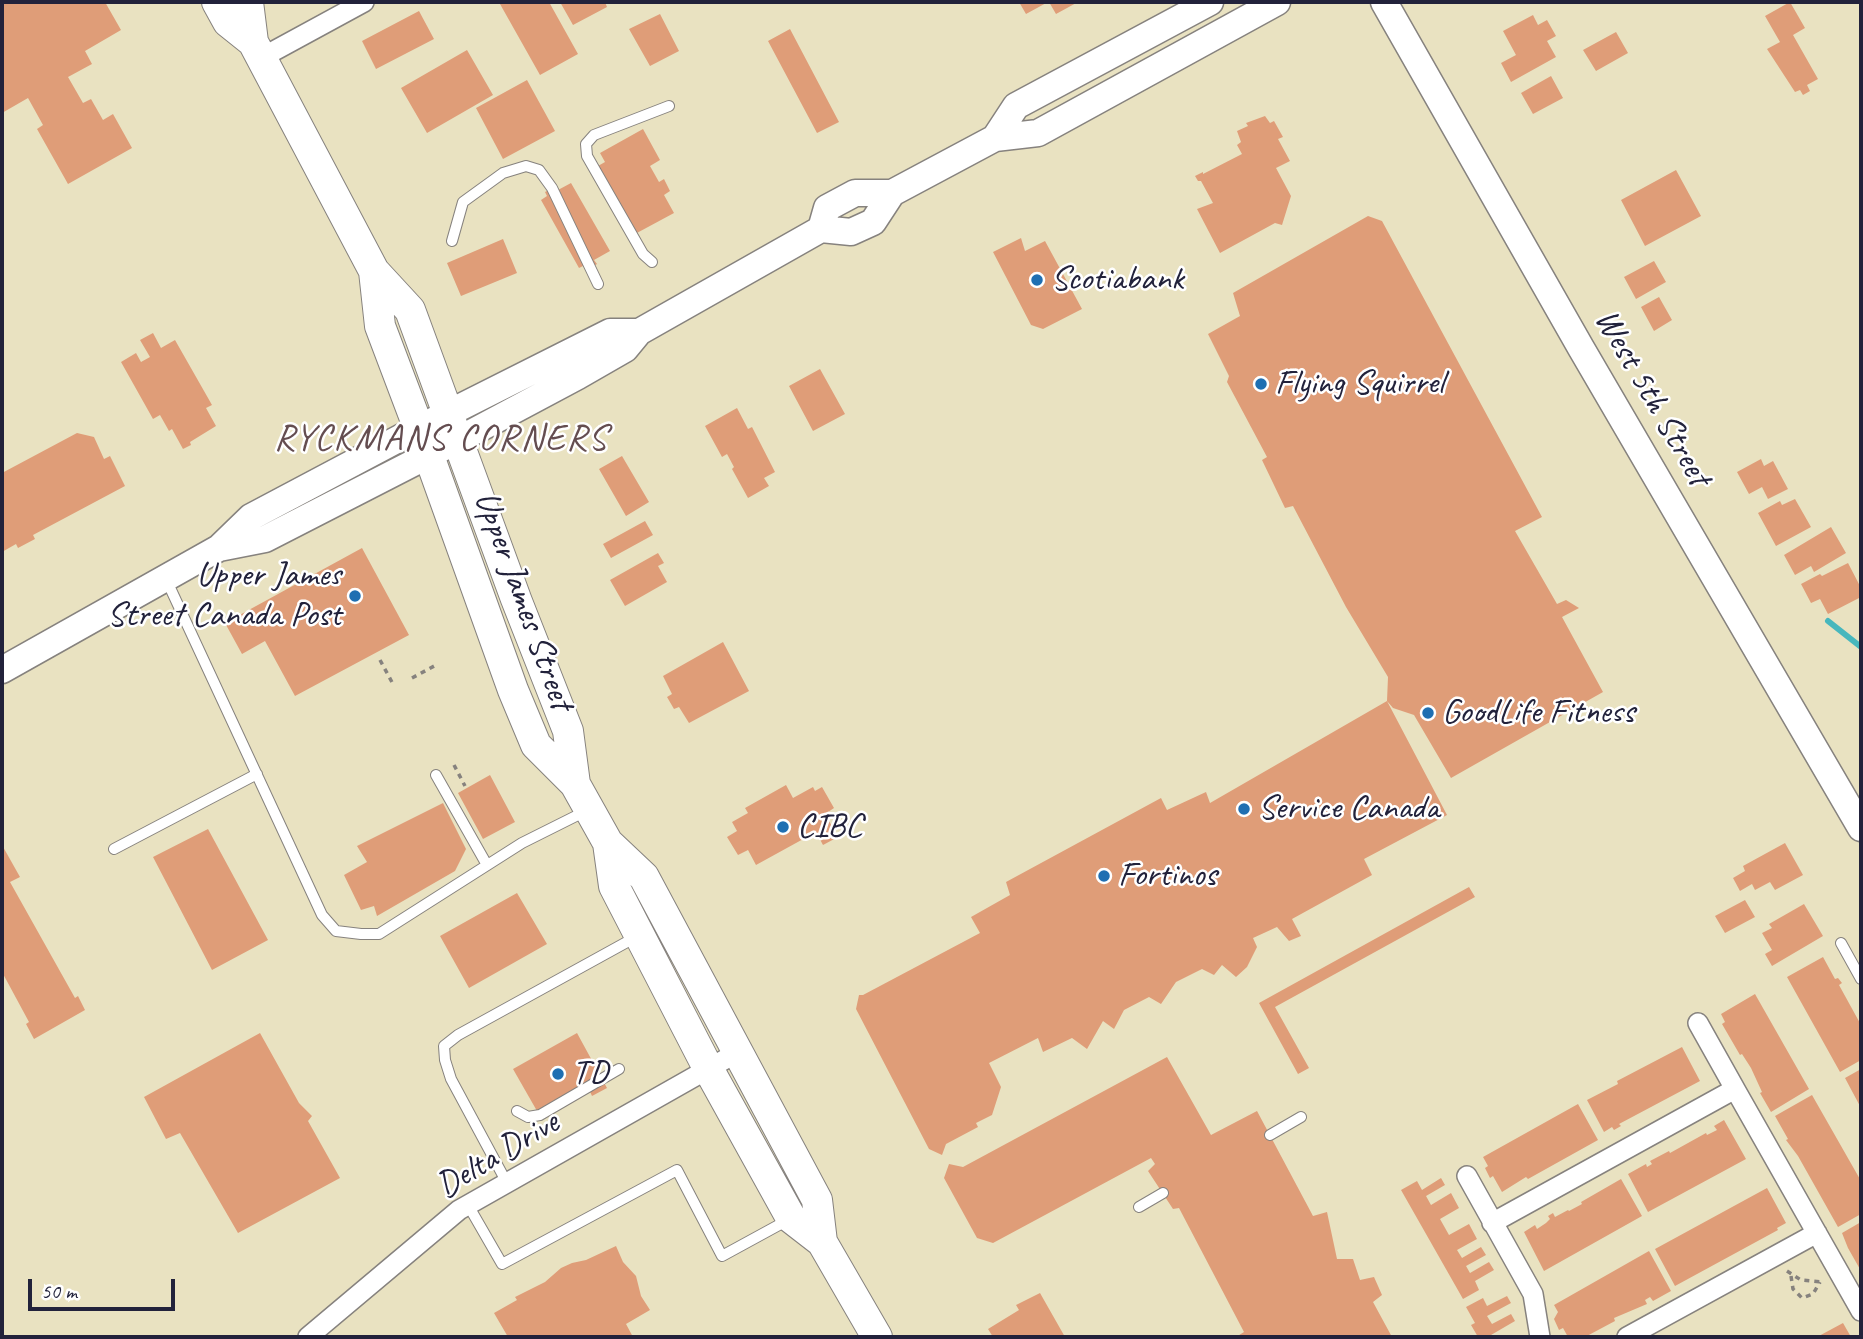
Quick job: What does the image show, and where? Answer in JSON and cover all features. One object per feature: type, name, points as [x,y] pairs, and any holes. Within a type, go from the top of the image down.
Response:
[{"type":"main road","name":"Upper James Street","points":[[217,2],[229,22],[257,50],[374,271],[410,310],[568,732],[582,797]]},
{"type":"main road","name":"Upper James Street","points":[[248,2],[257,50]]},
{"type":"main road","points":[[995,138],[1016,106],[1210,2]]},
{"type":"main road","points":[[2,670],[219,548],[251,517],[625,349],[639,332],[821,229],[851,232],[873,222],[892,193],[995,138],[1038,133],[1277,2]]},
{"type":"main road","name":"West 5th Street","points":[[1384,2],[1568,325],[1861,828]]},
{"type":"main road","name":"Upper James Street","points":[[374,271],[380,326],[513,690],[536,745],[582,797],[608,843],[644,877],[817,1200],[822,1242]]},
{"type":"main road","name":"Upper James Street","points":[[608,843],[614,886],[709,1070],[791,1218],[822,1242],[877,1337]]},
{"type":"street","points":[[257,50],[364,2]]},
{"type":"street","points":[[1698,1023],[1861,1311]]},
{"type":"street","name":"Delta Drive","points":[[308,1337],[459,1210],[738,1052]]},
{"type":"street","points":[[1492,1223],[1735,1089]]},
{"type":"street","points":[[1466,1176],[1533,1294],[1540,1337]]},
{"type":"street","points":[[1627,1337],[1817,1233]]},
{"type":"lane","points":[[652,262],[643,254],[587,156],[586,144],[594,135],[669,106]]},
{"type":"lane","points":[[452,241],[463,202],[503,173],[526,166],[539,170],[552,188],[598,284]]},
{"type":"lane","points":[[166,579],[322,915],[336,931],[379,934],[522,843],[582,797]]},
{"type":"lane","points":[[114,849],[257,774]]},
{"type":"lane","points":[[436,775],[487,865]]},
{"type":"lane","points":[[507,1183],[451,1079],[444,1046],[457,1035],[640,935]]},
{"type":"lane","points":[[1841,943],[1861,979]]},
{"type":"lane","points":[[517,1111],[528,1117],[541,1115],[619,1069]]},
{"type":"lane","points":[[1270,1135],[1301,1117]]},
{"type":"lane","points":[[468,1205],[502,1264],[677,1170],[722,1256],[791,1218]]},
{"type":"lane","points":[[1139,1207],[1163,1193]]},
{"type":"path","points":[[380,660],[393,684]]},
{"type":"path","points":[[412,678],[436,665]]},
{"type":"path","points":[[454,765],[465,786]]},
{"type":"path","points":[[1777,1254],[1792,1275],[1801,1280],[1820,1282],[1840,1273]]},
{"type":"path","points":[[1792,1275],[1793,1289],[1802,1298],[1813,1294],[1820,1282]]},
{"type":"building","points":[[105,2],[121,30],[85,51],[92,64],[68,77],[83,103],[91,99],[103,120],[113,114],[132,148],[68,184],[37,129],[43,125],[28,98],[2,113],[2,4]]},
{"type":"building","points":[[549,2],[578,54],[540,75],[500,4]]},
{"type":"building","points":[[560,2],[605,2],[607,7],[573,25]]},
{"type":"building","points":[[1019,2],[1048,2],[1026,14]]},
{"type":"building","points":[[1049,2],[1078,2],[1056,14]]},
{"type":"building","points":[[1790,2],[1805,28],[1793,35],[1818,79],[1807,85],[1810,91],[1803,95],[1800,90],[1795,92],[1767,49],[1780,42],[1765,16]]},
{"type":"building","points":[[419,11],[434,39],[376,69],[362,41]]},
{"type":"building","points":[[660,14],[679,51],[650,66],[629,29]]},
{"type":"building","points":[[1533,15],[1538,25],[1547,20],[1556,36],[1547,41],[1556,57],[1511,82],[1501,63],[1516,55],[1503,31]]},
{"type":"building","points":[[790,29],[839,122],[817,133],[768,41]]},
{"type":"building","points":[[1616,32],[1628,53],[1596,71],[1583,50]]},
{"type":"building","points":[[467,50],[493,95],[427,133],[401,88]]},
{"type":"building","points":[[1551,76],[1563,98],[1533,114],[1521,93]]},
{"type":"building","points":[[527,80],[555,131],[503,159],[476,108]]},
{"type":"building","points":[[1265,116],[1270,123],[1274,121],[1283,137],[1278,139],[1290,161],[1276,168],[1291,196],[1282,225],[1275,223],[1220,253],[1197,209],[1213,203],[1201,181],[1195,176],[1242,154],[1237,145],[1241,142],[1237,131],[1248,126],[1246,123]]},
{"type":"building","points":[[643,129],[660,160],[650,166],[659,182],[664,179],[670,191],[664,195],[674,213],[635,234],[598,166],[605,162],[600,153]]},
{"type":"building","points":[[1676,170],[1701,216],[1645,246],[1621,200]]},
{"type":"building","points":[[571,183],[610,251],[594,260],[597,264],[586,271],[583,266],[579,268],[541,200],[547,196],[545,192],[556,186],[558,190]]},
{"type":"building","points":[[1368,216],[1382,221],[1542,517],[1515,531],[1557,604],[1566,600],[1579,608],[1562,617],[1603,692],[1451,778],[1414,715],[1393,708],[1387,701],[1388,677],[1346,607],[1293,506],[1285,508],[1262,460],[1267,457],[1227,382],[1229,376],[1208,334],[1240,316],[1233,293]]},
{"type":"building","name":"Scotiabank","points":[[1021,238],[1025,251],[1045,241],[1082,309],[1043,329],[1031,325],[993,252]]},
{"type":"building","points":[[503,239],[517,273],[461,296],[447,263]]},
{"type":"building","points":[[1654,261],[1666,282],[1636,299],[1624,277]]},
{"type":"building","points":[[1659,297],[1672,320],[1654,331],[1641,307]]},
{"type":"building","points":[[153,333],[161,348],[175,340],[212,405],[206,408],[216,426],[183,449],[160,415],[153,419],[121,362],[136,353],[141,362],[150,357],[140,340]]},
{"type":"building","points":[[820,369],[845,414],[813,431],[789,386]]},
{"type":"building","points":[[737,408],[748,429],[752,427],[775,472],[764,478],[769,486],[748,498],[727,454],[722,457],[705,426]]},
{"type":"building","points":[[77,433],[94,437],[104,459],[110,456],[125,486],[33,535],[35,539],[18,548],[16,544],[2,552],[2,473]]},
{"type":"building","points":[[622,456],[649,502],[626,516],[599,469]]},
{"type":"building","points":[[1761,459],[1764,466],[1773,461],[1788,489],[1768,499],[1762,487],[1749,494],[1737,472]]},
{"type":"building","points":[[1795,499],[1811,527],[1776,546],[1758,513],[1780,501],[1782,505]]},
{"type":"building","points":[[645,521],[653,535],[611,558],[603,544]]},
{"type":"building","points":[[1831,527],[1846,553],[1814,572],[1811,566],[1795,575],[1784,555]]},
{"type":"building","points":[[362,548],[409,635],[295,696],[265,641],[242,654],[225,623]]},
{"type":"building","points":[[658,553],[664,563],[658,566],[667,582],[625,606],[610,580]]},
{"type":"building","points":[[1848,563],[1861,588],[1861,597],[1828,614],[1820,599],[1811,603],[1801,584]]},
{"type":"building","points":[[723,642],[749,691],[689,723],[679,707],[674,709],[667,697],[672,694],[663,676]]},
{"type":"building","points":[[1387,701],[1447,815],[1364,859],[1372,875],[1292,919],[1301,936],[1289,941],[1277,927],[1253,938],[1257,947],[1247,967],[1236,977],[1222,965],[1214,975],[1202,969],[1176,982],[1161,1004],[1149,997],[1124,1010],[1114,1029],[1103,1021],[1087,1049],[1072,1038],[1043,1052],[1038,1038],[989,1063],[1001,1087],[992,1115],[976,1123],[978,1127],[946,1144],[942,1155],[929,1149],[856,1009],[859,995],[980,933],[971,917],[1010,895],[1006,882],[1161,798],[1167,810],[1206,792],[1210,803]]},
{"type":"building","points":[[490,775],[515,822],[483,839],[458,793]]},
{"type":"building","name":"CIBC","points":[[786,785],[793,798],[813,787],[815,791],[822,787],[834,808],[825,814],[838,837],[823,845],[816,832],[756,865],[748,850],[738,855],[727,837],[737,831],[732,822],[748,813],[745,808]]},
{"type":"building","points":[[443,803],[466,849],[455,871],[377,916],[374,906],[361,910],[344,875],[367,862],[357,846]]},
{"type":"building","points":[[208,829],[268,940],[212,970],[153,857]]},
{"type":"building","points":[[1785,843],[1803,875],[1775,890],[1770,882],[1755,890],[1752,884],[1740,891],[1733,878],[1745,871],[1743,866]]},
{"type":"building","points":[[2,845],[20,877],[10,882],[75,998],[78,996],[85,1010],[34,1039],[26,1024],[29,1022],[2,972]]},
{"type":"building","points":[[1469,887],[1475,897],[1275,1007],[1309,1068],[1298,1074],[1259,1003]]},
{"type":"building","points":[[517,893],[547,944],[469,988],[440,936]]},
{"type":"building","points":[[1745,900],[1755,917],[1725,933],[1715,916]]},
{"type":"building","points":[[1804,904],[1823,936],[1772,966],[1765,954],[1772,950],[1762,933],[1772,928],[1769,924]]},
{"type":"building","points":[[1823,957],[1835,979],[1838,978],[1842,983],[1839,985],[1861,1025],[1861,1060],[1840,1072],[1787,977]]},
{"type":"building","points":[[1755,994],[1809,1089],[1771,1112],[1760,1093],[1762,1092],[1751,1068],[1722,1024],[1725,1022],[1721,1014]]},
{"type":"building","points":[[260,1033],[299,1103],[312,1116],[308,1121],[340,1178],[238,1233],[180,1133],[166,1139],[144,1097]]},
{"type":"building","name":"TD","points":[[577,1033],[607,1088],[592,1096],[586,1083],[537,1111],[513,1069]]},
{"type":"building","points":[[1682,1047],[1700,1081],[1619,1124],[1621,1126],[1614,1130],[1612,1127],[1604,1132],[1587,1100]]},
{"type":"building","points":[[1167,1057],[1211,1135],[1257,1111],[1313,1216],[1327,1212],[1337,1259],[1353,1259],[1360,1280],[1374,1277],[1382,1295],[1373,1302],[1392,1337],[1236,1337],[1244,1332],[1179,1208],[1173,1209],[1148,1171],[1155,1164],[1151,1158],[993,1243],[977,1238],[944,1178],[949,1164],[963,1167]]},
{"type":"building","points":[[1861,1069],[1861,1108],[1845,1078]]},
{"type":"building","points":[[1812,1095],[1861,1181],[1861,1214],[1838,1227],[1786,1140],[1788,1139],[1775,1116]]},
{"type":"building","points":[[1578,1104],[1598,1140],[1502,1192],[1493,1176],[1490,1178],[1483,1157]]},
{"type":"building","points":[[1724,1120],[1746,1159],[1648,1212],[1628,1174],[1646,1164],[1647,1167],[1652,1164],[1650,1161],[1669,1151],[1670,1153],[1706,1133],[1707,1135],[1717,1130],[1714,1126]]},
{"type":"building","points":[[1441,1178],[1445,1185],[1426,1196],[1431,1205],[1451,1193],[1459,1208],[1440,1219],[1449,1235],[1469,1224],[1477,1239],[1457,1250],[1462,1258],[1481,1247],[1486,1255],[1466,1266],[1470,1273],[1489,1262],[1494,1270],[1475,1281],[1479,1290],[1463,1299],[1401,1190],[1417,1181],[1422,1190]]},
{"type":"building","points":[[1621,1179],[1642,1216],[1544,1271],[1524,1232],[1535,1225],[1537,1229],[1550,1219],[1548,1216],[1553,1213],[1555,1217],[1569,1211]]},
{"type":"building","points":[[1767,1188],[1786,1223],[1777,1228],[1778,1230],[1675,1286],[1655,1249]]},
{"type":"building","points":[[1861,1222],[1861,1271],[1842,1233]]},
{"type":"building","points":[[616,1246],[623,1262],[636,1276],[641,1296],[650,1310],[626,1324],[633,1337],[508,1337],[494,1313],[517,1300],[515,1297],[545,1282],[561,1268]]},
{"type":"building","points":[[1649,1251],[1671,1291],[1653,1301],[1650,1297],[1645,1300],[1647,1304],[1614,1318],[1615,1321],[1585,1337],[1568,1337],[1563,1328],[1559,1330],[1554,1319],[1558,1312],[1554,1305]]},
{"type":"building","points":[[1040,1293],[1065,1337],[993,1337],[988,1329],[1019,1310],[1016,1305]]},
{"type":"building","points":[[1507,1296],[1511,1303],[1487,1316],[1492,1324],[1511,1314],[1515,1321],[1491,1335],[1492,1337],[1478,1337],[1471,1325],[1475,1323],[1466,1307],[1483,1298],[1487,1306]]},
{"type":"building","points":[[1843,1323],[1851,1337],[1817,1337]]},
{"type":"waterway","points":[[1828,621],[1861,647]]},
{"type":"place","name":"Scotiabank","points":[[1037,280]]},
{"type":"place","name":"Flying Squirrel","points":[[1261,384]]},
{"type":"place","name":"Upper James Street Canada Post","points":[[355,596]]},
{"type":"place","name":"GoodLife Fitness","points":[[1428,713]]},
{"type":"place","name":"Service Canada","points":[[1244,809]]},
{"type":"place","name":"CIBC","points":[[783,827]]},
{"type":"place","name":"Fortinos","points":[[1104,876]]},
{"type":"place","name":"TD","points":[[558,1074]]},
{"type":"district","name":"RYCKMANS CORNERS","points":[[441,439]]}]
